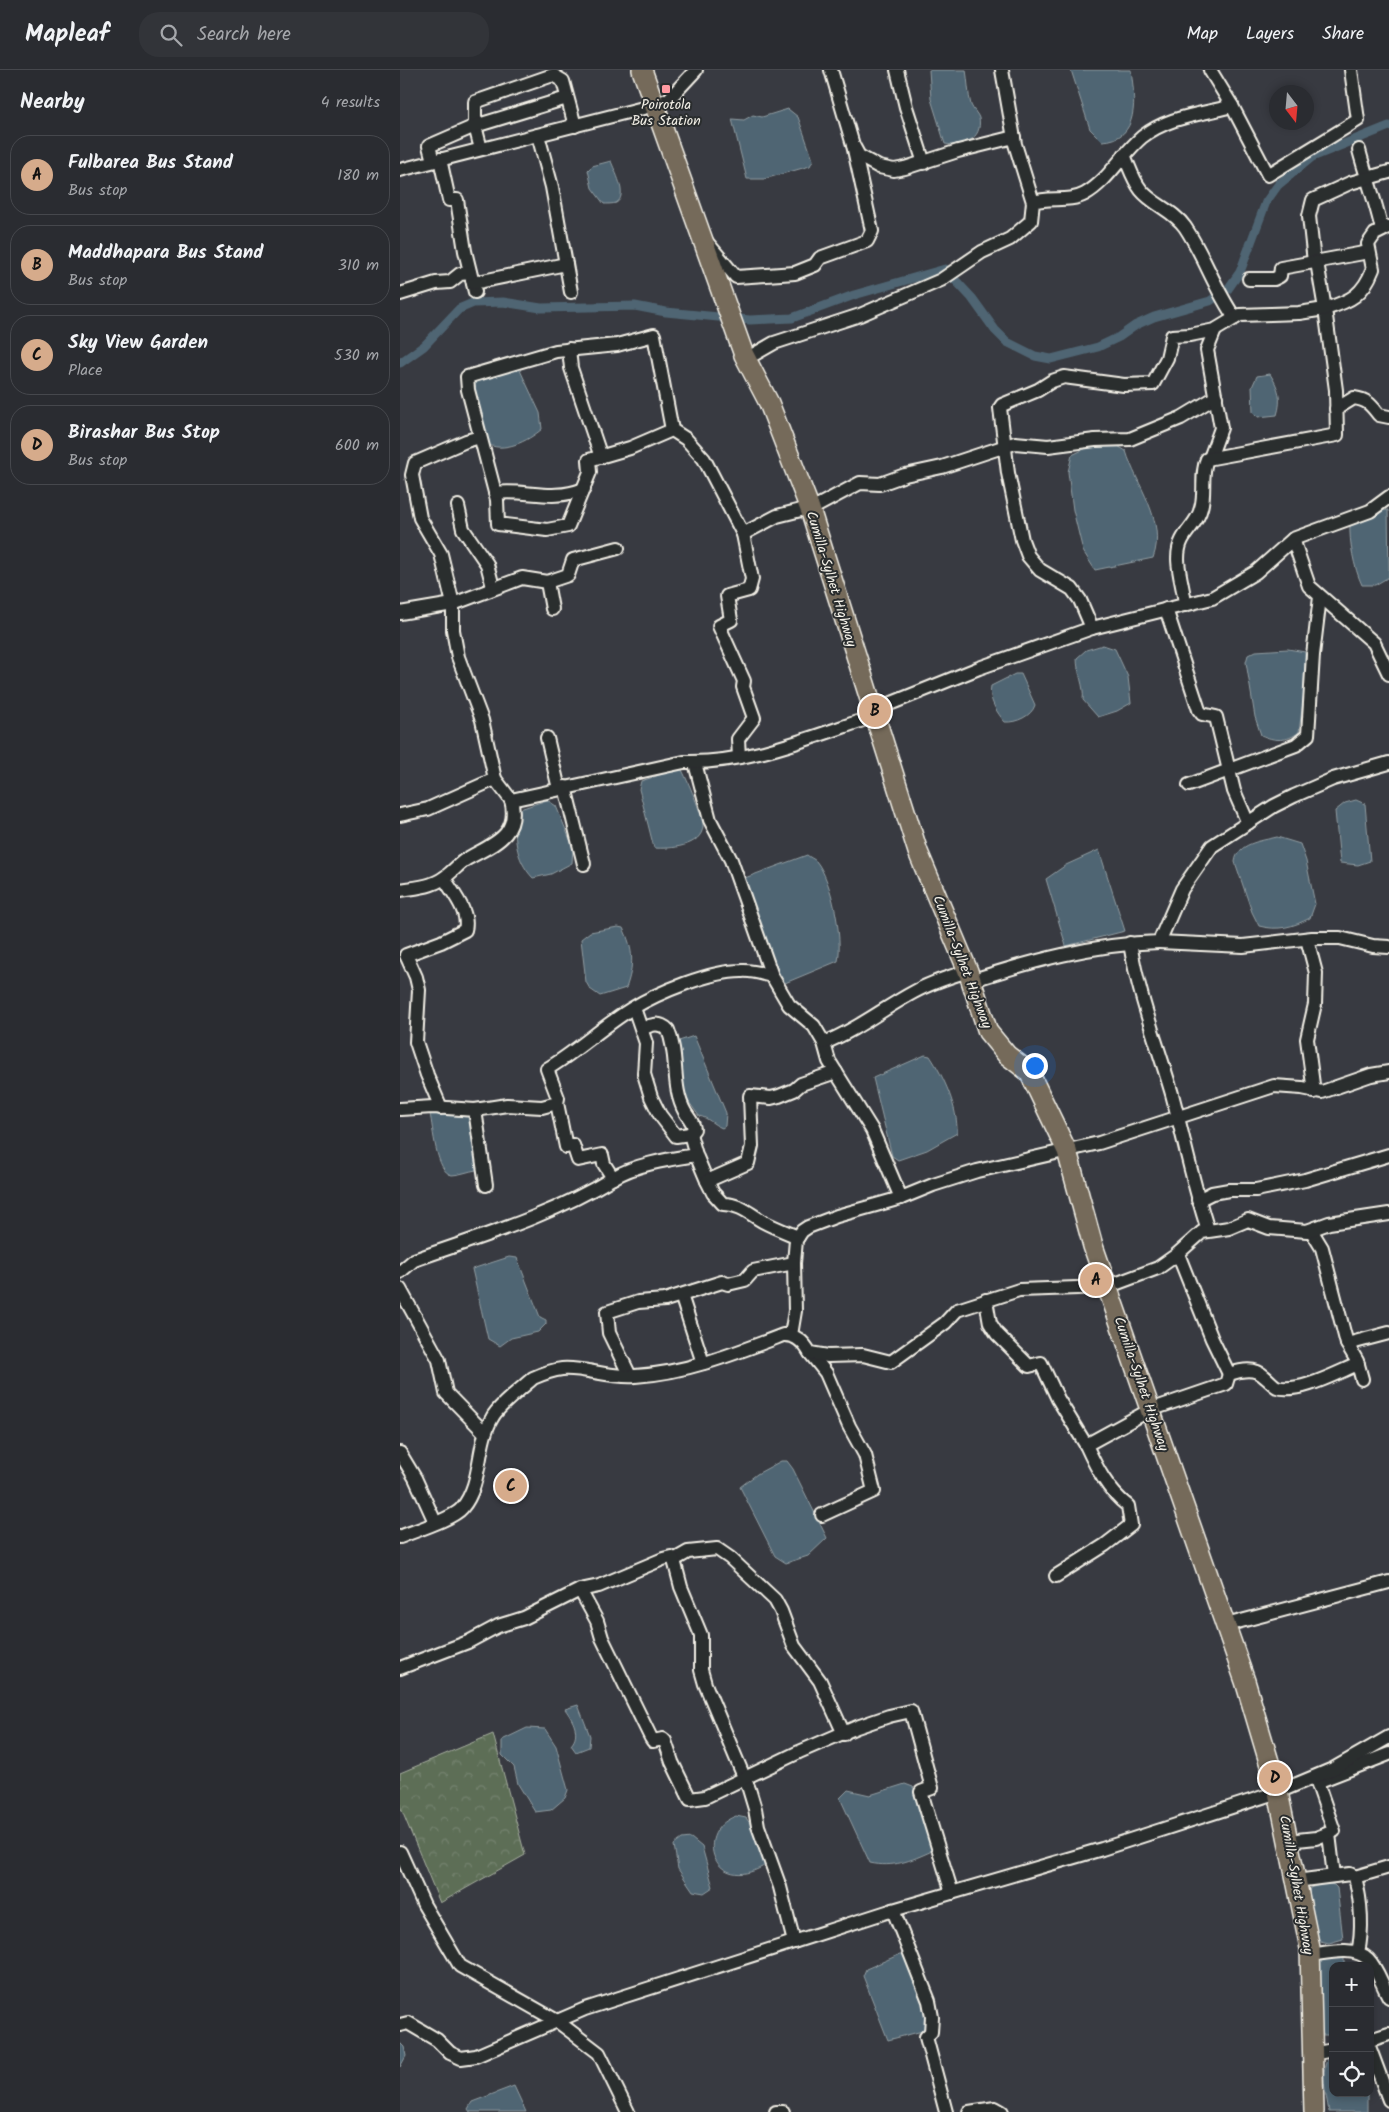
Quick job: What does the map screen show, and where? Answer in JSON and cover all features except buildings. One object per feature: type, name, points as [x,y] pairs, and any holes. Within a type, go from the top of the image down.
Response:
[{"type":"highway","name":"Cumilla-Sylhet Highway","points":[[642,70],[745,357],[769,403],[810,509],[918,852],[969,976],[988,1032],[1007,1055],[1029,1072],[1067,1151],[1093,1246],[1245,1681],[1278,1792],[1310,1955],[1314,2112]]},
{"type":"street","points":[[400,170],[656,106],[669,99],[696,70]]},
{"type":"street","points":[[702,238],[715,249],[736,277],[795,273],[815,265],[820,258],[867,242],[872,232],[853,145],[831,70]]},
{"type":"street","points":[[897,70],[906,107],[924,162]]},
{"type":"street","points":[[745,357],[774,343],[860,315],[922,288],[959,269],[982,252],[1010,240],[1028,226],[1032,221],[1033,202],[1014,137],[1002,70]]},
{"type":"street","points":[[1210,70],[1232,106],[1268,175],[1358,120],[1351,70]]},
{"type":"street","points":[[481,149],[475,126],[475,102],[529,82],[553,76],[562,81],[575,126]]},
{"type":"street","points":[[473,283],[457,200],[449,200],[436,160],[428,146],[475,126],[567,98]]},
{"type":"street","points":[[1033,202],[1040,199],[1071,198],[1085,194],[1104,178],[1143,136],[1170,120],[1232,106]]},
{"type":"street","points":[[538,135],[552,186],[571,292]]},
{"type":"street","points":[[853,145],[859,156],[888,170],[1014,137]]},
{"type":"street","points":[[1092,628],[1080,600],[1072,589],[1040,570],[1028,556],[1022,540],[1008,473],[999,412],[1002,405],[1064,377],[1124,385],[1152,384],[1167,358],[1172,336],[1190,336],[1215,330],[1235,318],[1247,314],[1299,314],[1348,302],[1363,288],[1373,269],[1368,252],[1368,244],[1371,238],[1386,228],[1367,179],[1359,150]]},
{"type":"street","points":[[1124,155],[1140,189],[1175,215],[1186,228],[1222,301],[1235,318]]},
{"type":"street","points":[[1210,458],[1338,435],[1325,309],[1309,216],[1310,204],[1325,194],[1389,172]]},
{"type":"street","points":[[1249,279],[1274,279],[1280,276],[1281,268],[1368,252]]},
{"type":"street","points":[[400,294],[450,282],[460,274],[473,283],[566,264]]},
{"type":"street","points":[[1185,604],[1178,562],[1179,547],[1201,510],[1204,467],[1207,459],[1210,458],[1221,428],[1207,350],[1215,330]]},
{"type":"street","points":[[672,430],[630,448],[589,460],[590,469],[584,489],[568,526],[547,530],[498,524],[496,493],[468,390],[467,377],[514,362],[569,349],[617,345],[654,335],[672,430],[686,439],[710,467],[744,534],[752,580],[750,590],[727,596],[731,620],[719,626],[744,681],[743,687],[754,718],[738,739],[739,757]]},
{"type":"street","points":[[569,349],[571,368],[601,457]]},
{"type":"street","points":[[744,534],[777,516],[810,509],[843,494],[860,483],[880,484],[1015,443],[1048,446],[1095,440],[1130,439],[1181,418],[1216,397]]},
{"type":"street","points":[[1336,409],[1354,398],[1371,403],[1379,415],[1389,417]]},
{"type":"street","points":[[400,890],[419,889],[444,878],[462,862],[504,838],[513,814],[511,800],[496,779],[482,720],[458,657],[453,630],[453,604],[441,554],[420,518],[412,475],[415,463],[480,437]]},
{"type":"street","points":[[496,493],[516,491],[550,496],[584,489]]},
{"type":"street","points":[[511,800],[684,762],[711,763],[775,748],[874,714],[979,668],[1092,628],[1212,598],[1256,572],[1293,539],[1370,511],[1389,498]]},
{"type":"street","points":[[458,506],[464,529],[486,564],[493,587]]},
{"type":"street","points":[[1293,539],[1308,586],[1374,643],[1386,658],[1389,674]]},
{"type":"street","points":[[400,613],[453,604],[493,587],[522,578],[547,582],[568,574],[573,560],[618,548]]},
{"type":"street","points":[[547,582],[552,609]]},
{"type":"street","points":[[1189,785],[1229,772],[1296,745],[1308,735],[1313,655],[1320,597]]},
{"type":"street","points":[[1166,609],[1199,710],[1202,714],[1216,718],[1234,792],[1248,823]]},
{"type":"street","points":[[548,738],[584,864]]},
{"type":"street","points":[[695,763],[710,820],[731,860],[772,976],[789,1005],[814,1026],[824,1044],[829,1061],[872,1130],[901,1198]]},
{"type":"street","points":[[1159,942],[1182,889],[1212,846],[1274,806],[1333,779],[1389,763]]},
{"type":"street","points":[[400,816],[428,809],[496,779]]},
{"type":"street","points":[[441,1108],[416,1042],[419,990],[416,977],[403,950],[441,942],[465,930],[466,925],[462,908],[444,878]]},
{"type":"street","points":[[824,1044],[847,1033],[937,980],[969,976],[1042,958],[1130,942],[1243,946],[1307,939],[1340,938],[1373,946],[1389,947]]},
{"type":"street","points":[[1307,939],[1316,973],[1315,1004],[1307,1039],[1314,1092]]},
{"type":"street","points":[[1130,942],[1139,988],[1153,1028],[1198,1200],[1208,1230]]},
{"type":"street","points":[[613,1178],[604,1164],[602,1155],[578,1160],[573,1145],[566,1147],[557,1103],[558,1098],[547,1069],[634,1008],[686,984],[729,971],[744,970],[772,976]]},
{"type":"street","points":[[634,1008],[646,1043],[644,1074],[651,1097],[660,1115],[676,1136],[690,1134],[694,1129],[694,1123],[685,1112],[675,1078],[675,1054],[668,1030],[658,1024],[651,1024],[642,1029]]},
{"type":"street","points":[[707,1181],[748,1164],[752,1146],[750,1096],[771,1098],[836,1072]]},
{"type":"street","points":[[791,1335],[795,1311],[794,1263],[798,1237],[802,1231],[822,1222],[901,1198],[933,1185],[977,1171],[1067,1151],[1178,1119],[1274,1086],[1322,1092],[1371,1075],[1389,1072]]},
{"type":"street","points":[[400,1109],[441,1108],[475,1110],[507,1105],[542,1107],[557,1103]]},
{"type":"street","points":[[475,1110],[486,1185]]},
{"type":"street","points":[[690,1134],[696,1155],[707,1181],[713,1193],[723,1204],[732,1204],[762,1221],[798,1237]]},
{"type":"street","points":[[400,1272],[414,1260],[523,1223],[587,1194],[626,1171],[676,1157],[696,1155]]},
{"type":"street","points":[[1198,1200],[1212,1193],[1229,1190],[1256,1190],[1305,1180],[1389,1155]]},
{"type":"street","points":[[810,1353],[828,1356],[863,1355],[891,1362],[945,1323],[957,1310],[1019,1290],[1107,1287],[1158,1268],[1178,1254],[1202,1232],[1208,1230],[1229,1228],[1248,1220],[1269,1228],[1311,1230],[1329,1223],[1389,1214]]},
{"type":"street","points":[[1311,1230],[1322,1248],[1327,1262],[1347,1344],[1358,1364],[1362,1379]]},
{"type":"street","points":[[1086,1445],[1150,1410],[1226,1384],[1230,1374],[1212,1339],[1178,1254]]},
{"type":"street","points":[[630,1376],[609,1333],[607,1312],[638,1302],[665,1300],[722,1282],[728,1284],[744,1280],[753,1271],[794,1263]]},
{"type":"street","points":[[400,1289],[439,1360],[446,1393],[485,1433]]},
{"type":"street","points":[[681,1295],[702,1363]]},
{"type":"street","points":[[986,1300],[990,1323],[997,1334],[1029,1366],[1041,1363],[1058,1399],[1109,1485],[1119,1499],[1128,1506],[1131,1525],[1121,1534],[1056,1576]]},
{"type":"street","points":[[1347,1344],[1389,1332]]},
{"type":"street","points":[[400,1537],[454,1515],[462,1508],[469,1496],[485,1433],[498,1409],[533,1378],[562,1369],[573,1369],[604,1375],[630,1376],[702,1363],[751,1348],[783,1335],[791,1335],[804,1343],[826,1373],[849,1426],[865,1455],[874,1491],[822,1514]]},
{"type":"street","points":[[1230,1374],[1250,1370],[1260,1372],[1276,1386],[1293,1387],[1314,1382],[1358,1364]]},
{"type":"street","points":[[400,1454],[415,1478],[435,1522]]},
{"type":"street","points":[[674,1560],[688,1552],[717,1548],[768,1591],[781,1611],[794,1646],[820,1681],[844,1734]]},
{"type":"street","points":[[400,1668],[468,1642],[498,1626],[524,1618],[580,1590],[599,1586],[671,1557],[674,1560],[681,1587],[701,1635],[701,1670],[705,1684],[744,1779],[780,1887],[794,1942]]},
{"type":"street","points":[[1226,1625],[1389,1582]]},
{"type":"street","points":[[580,1590],[597,1621],[602,1638],[651,1738],[653,1741],[662,1739],[665,1741],[672,1762],[690,1798],[705,1797],[799,1752],[889,1716],[911,1711],[932,1788],[921,1792],[952,1893]]},
{"type":"street","points":[[400,2025],[408,2023],[437,2040],[450,2053],[461,2058],[476,2056],[585,2009],[893,1910],[1102,1849],[1278,1792],[1333,1769],[1389,1737]]},
{"type":"street","points":[[1288,1841],[1316,1838],[1334,1831],[1318,1782],[1389,1754]]},
{"type":"street","points":[[1328,1834],[1334,1876]]},
{"type":"street","points":[[400,1852],[424,1905],[460,1966],[557,2021],[599,2053],[628,2112]]},
{"type":"street","points":[[1296,1881],[1350,1874],[1355,1877],[1389,1867]]},
{"type":"street","points":[[1355,1877],[1359,1895],[1361,1938],[1358,1953]]},
{"type":"street","points":[[893,1910],[929,2001],[932,2017],[931,2032],[926,2037],[946,2112]]},
{"type":"street","points":[[1310,1955],[1346,1951],[1358,1953],[1367,1958],[1389,1997]]},
{"type":"street","points":[[1374,2039],[1389,2034]]},
{"type":"street","points":[[1312,2054],[1329,2051]]},
{"type":"street","points":[[1372,2052],[1384,2071],[1389,2097]]},
{"type":"street","points":[[969,2112],[996,2108],[1002,2112]]},
{"type":"street","points":[[776,2112],[784,2112]]},
{"type":"green space","points":[[493,1734],[525,1855],[440,1903],[400,1806],[400,1773]]},
{"type":"water","points":[[929,70],[966,70],[971,105],[979,118],[978,132],[970,140],[952,145],[945,144],[931,99]]},
{"type":"water","points":[[1071,70],[1131,70],[1134,105],[1129,125],[1123,133],[1114,139],[1102,141],[1090,129]]},
{"type":"water","points":[[788,109],[798,117],[813,160],[810,166],[764,179],[747,179],[732,119],[744,120],[753,115],[762,117]]},
{"type":"water","points":[[611,161],[621,189],[621,195],[620,200],[616,203],[604,204],[592,188],[588,170],[592,166]]},
{"type":"water","points":[[519,368],[540,413],[542,429],[530,438],[515,445],[507,447],[492,446],[485,443],[469,388],[473,382]]},
{"type":"water","points":[[1270,374],[1279,394],[1277,415],[1258,417],[1253,412],[1252,387],[1257,376]]},
{"type":"water","points":[[1116,445],[1126,451],[1148,503],[1156,530],[1156,544],[1153,558],[1095,570],[1083,551],[1073,510],[1068,472],[1072,455],[1091,446]]},
{"type":"water","points":[[1388,510],[1389,577],[1375,585],[1362,585],[1353,554],[1350,524],[1377,511]]},
{"type":"water","points":[[1103,645],[1115,649],[1128,677],[1131,703],[1117,711],[1098,717],[1083,700],[1077,658],[1086,650]]},
{"type":"water","points":[[1288,649],[1305,652],[1304,693],[1299,732],[1290,738],[1280,740],[1261,735],[1255,717],[1246,662],[1248,655],[1256,651]]},
{"type":"water","points":[[1015,674],[1021,674],[1035,705],[1031,712],[1023,718],[1005,722],[992,701],[991,686]]},
{"type":"water","points":[[681,768],[691,788],[700,814],[703,826],[701,833],[697,838],[684,845],[654,848],[639,789],[641,781]]},
{"type":"water","points":[[547,800],[556,806],[573,847],[572,863],[551,874],[533,878],[522,863],[519,855],[515,828],[517,810]]},
{"type":"water","points":[[1356,800],[1365,804],[1370,861],[1358,865],[1340,863],[1335,811],[1345,803]]},
{"type":"water","points":[[1277,837],[1300,844],[1306,861],[1315,904],[1310,918],[1291,926],[1273,928],[1259,926],[1252,912],[1235,862],[1240,851],[1245,847]]},
{"type":"water","points":[[1099,850],[1125,931],[1066,946],[1046,879],[1066,865]]},
{"type":"water","points":[[807,855],[816,861],[827,881],[835,910],[839,938],[838,961],[785,983],[777,980],[742,879]]},
{"type":"water","points":[[618,927],[623,928],[631,951],[629,980],[626,988],[600,996],[590,989],[586,982],[581,939],[590,932]]},
{"type":"water","points":[[694,1036],[726,1113],[725,1126],[722,1128],[699,1116],[681,1091],[676,1042]]},
{"type":"water","points":[[925,1055],[930,1056],[949,1093],[957,1123],[957,1133],[927,1150],[898,1160],[892,1156],[873,1078]]},
{"type":"water","points":[[432,1112],[473,1114],[478,1167],[476,1170],[452,1175],[442,1166],[436,1149],[430,1114]]},
{"type":"water","points":[[509,1257],[517,1258],[540,1317],[546,1320],[546,1324],[538,1332],[511,1338],[500,1346],[488,1339],[472,1269]]},
{"type":"water","points":[[781,1461],[787,1461],[793,1469],[827,1538],[808,1556],[786,1563],[775,1556],[740,1487],[757,1474]]},
{"type":"water","points":[[578,1705],[590,1736],[589,1747],[576,1752],[571,1745],[576,1732],[575,1727],[565,1709]]},
{"type":"water","points":[[527,1728],[545,1729],[556,1746],[568,1790],[565,1798],[551,1810],[535,1812],[518,1784],[514,1767],[502,1755],[502,1740]]},
{"type":"water","points":[[905,1784],[913,1787],[917,1793],[932,1844],[932,1851],[901,1863],[886,1865],[870,1863],[840,1798],[848,1790],[870,1795]]},
{"type":"water","points":[[736,1816],[746,1818],[754,1829],[767,1864],[749,1872],[734,1873],[722,1868],[715,1859],[712,1847],[715,1835],[722,1824]]},
{"type":"water","points":[[691,1838],[702,1847],[713,1887],[704,1893],[693,1891],[678,1869],[674,1845],[682,1839]]},
{"type":"water","points":[[1326,1883],[1337,1888],[1343,1939],[1329,1943],[1316,1940],[1308,1896],[1310,1888]]},
{"type":"water","points":[[903,1953],[914,1967],[922,1987],[930,2029],[888,2040],[863,1976],[866,1969]]},
{"type":"water","points":[[1344,1956],[1344,1962],[1329,1962],[1329,2035],[1323,2035],[1318,2028],[1319,1959]]},
{"type":"water","points":[[400,2043],[404,2047],[406,2056],[400,2067]]},
{"type":"water","points":[[1329,2056],[1329,2097],[1367,2097],[1367,2112],[1329,2112],[1324,2075]]},
{"type":"water","points":[[514,2086],[526,2112],[470,2112],[468,2109],[472,2102]]},
{"type":"waterway","points":[[400,363],[424,346],[459,309],[473,303],[503,302],[541,308],[635,306],[666,312],[750,320],[792,318],[854,295],[945,269],[972,298],[995,330],[1007,342],[1035,356],[1051,359],[1098,347],[1119,337],[1136,325],[1154,317],[1210,301],[1228,289],[1240,272],[1266,202],[1278,185],[1312,157],[1389,126]]},
{"type":"place","name":"Poirotola Bus Station","points":[[666,89]]},
{"type":"place","name":"Maddhapara Bus Stand","points":[[875,711]]},
{"type":"place","name":"Fulbarea Bus Stand","points":[[1096,1280]]},
{"type":"place","name":"Sky View Garden","points":[[511,1486]]},
{"type":"place","name":"Birashar Bus Stop","points":[[1275,1778]]}]
